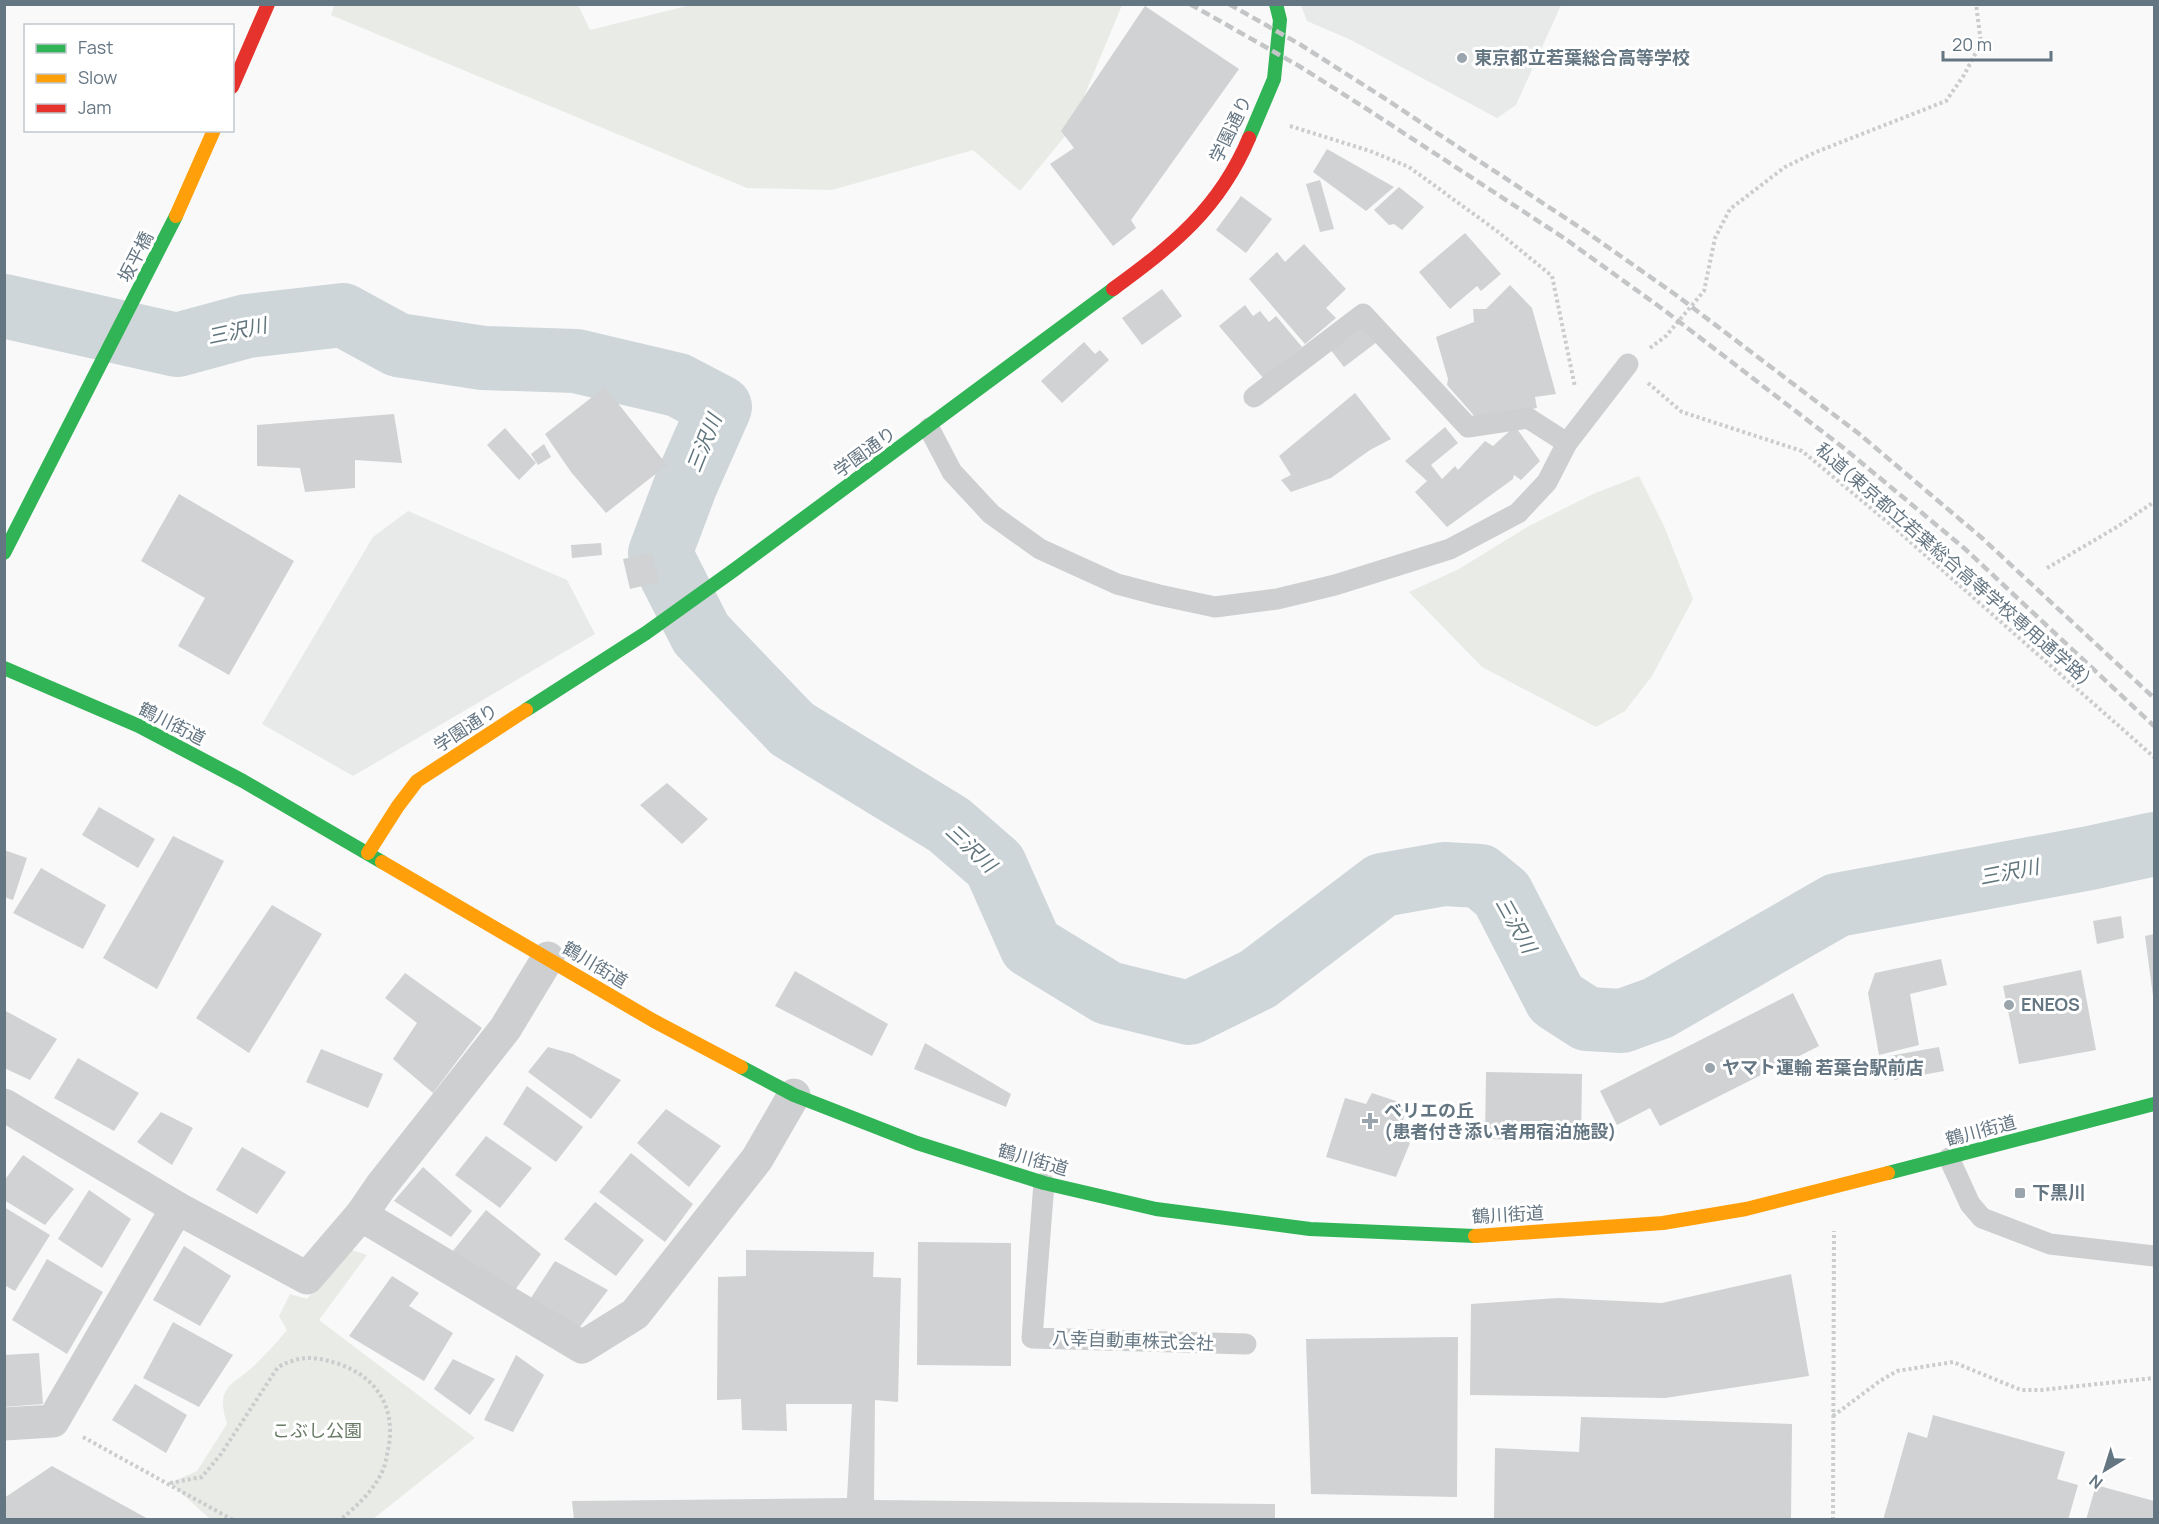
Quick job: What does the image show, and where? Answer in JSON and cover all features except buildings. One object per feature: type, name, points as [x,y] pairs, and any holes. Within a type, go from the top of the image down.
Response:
[{"type":"main road","points":[[234,82],[268,4]]},
{"type":"main road","name":"学園通り","points":[[368,853],[417,781],[646,633],[929,428],[1167,249],[1207,209],[1240,159],[1274,79],[1280,20],[1276,4]]},
{"type":"main road","name":"坂平橋","points":[[4,553],[181,207],[213,132]]},
{"type":"main road","name":"鶴川街道","points":[[4,668],[139,726],[243,782],[654,1020],[794,1095],[917,1143],[1044,1183],[1156,1209],[1310,1229],[1484,1236],[1664,1223],[1746,1209],[2154,1104]]},
{"type":"street","points":[[4,1105],[177,1208],[307,1278],[361,1215],[388,1176],[505,1029],[548,958]]},
{"type":"street","points":[[361,1215],[582,1347],[635,1314],[757,1159],[794,1095]]},
{"type":"street","points":[[4,1424],[53,1421],[177,1208]]},
{"type":"lane","points":[[1254,397],[1363,314],[1468,427],[1528,418],[1567,443]]},
{"type":"lane","points":[[929,428],[952,472],[992,514],[1040,549],[1118,584],[1215,607],[1277,599],[1312,591],[1450,549],[1518,513],[1547,482],[1567,443],[1628,364]]},
{"type":"lane","points":[[1949,1158],[1970,1204],[1982,1218],[2050,1244],[2154,1256]]},
{"type":"lane","name":"八幸自動車株式会社","points":[[1044,1183],[1032,1338],[1246,1344]]},
{"type":"path","points":[[1628,364],[1666,336],[1704,291],[1715,238],[1730,209],[1785,167],[1816,152],[1946,101],[1982,43],[1976,4]]},
{"type":"path","points":[[1291,126],[1370,151],[1409,167],[1497,231],[1551,276],[1583,425]]},
{"type":"path","name":"私道(東京都立若葉総合高等学校専用通学路)","points":[[1628,364],[1682,412],[1802,451],[1890,524],[2154,757]]},
{"type":"path","points":[[2046,568],[2117,527],[2154,502]]},
{"type":"path","points":[[1833,1520],[1834,1231]]},
{"type":"path","points":[[170,1483],[202,1477],[221,1454],[278,1367],[293,1359],[310,1357],[328,1360],[365,1377],[377,1389],[390,1418],[390,1437],[382,1472],[361,1500],[340,1520]]},
{"type":"path","points":[[1833,1416],[1897,1371],[1953,1362],[2021,1390],[2154,1378]]},
{"type":"path","points":[[53,1421],[170,1483],[233,1520]]},
{"type":"shaded area","name":"東京都立若葉総合高等学校","points":[[1301,4],[1561,5],[1516,105],[1497,118],[1351,40],[1307,21]]},
{"type":"shaded area","points":[[408,511],[567,580],[595,634],[353,776],[262,724],[373,537]]},
{"type":"green space","points":[[335,4],[578,5],[590,30],[695,4],[1122,5],[1070,130],[1020,191],[973,150],[832,190],[747,188],[331,15]]},
{"type":"green space","points":[[1639,476],[1664,526],[1693,599],[1652,676],[1625,711],[1596,727],[1482,667],[1409,592],[1459,569],[1529,526],[1593,494]]},
{"type":"green space","name":"こぶし公園","points":[[352,1250],[367,1255],[319,1320],[475,1438],[373,1519],[210,1519],[170,1483],[197,1471],[227,1424],[223,1400],[225,1393],[287,1330],[279,1316],[290,1294],[307,1299]]},
{"type":"waterway","name":"三沢川","points":[[4,306],[177,345],[247,326],[343,315],[398,345],[483,358],[576,361],[678,385],[720,407],[686,484],[660,553],[701,634],[792,729],[949,825],[995,865],[1031,946],[1108,993],[1189,1013],[1258,979],[1382,885],[1444,874],[1480,876],[1502,894],[1556,999],[1587,1019],[1622,1021],[1658,1008],[1837,905],[2154,844]]},
{"type":"railway","points":[[1190,4],[1299,66],[1370,111],[1564,238],[1664,310],[1845,449],[1964,548],[2154,726]]},
{"type":"railway","points":[[1229,4],[1301,45],[1381,96],[1585,231],[1676,295],[1858,433],[1982,538],[2154,698]]},
{"type":"traffic: fast","points":[[1249,138],[1274,79],[1280,20],[1276,4]]},
{"type":"traffic: fast","points":[[4,553],[176,216]]},
{"type":"traffic: fast","points":[[526,710],[646,633],[734,570],[1113,289]]},
{"type":"traffic: fast","points":[[4,668],[139,726],[243,781],[382,862]]},
{"type":"traffic: fast","points":[[741,1067],[794,1095],[917,1143],[1044,1183],[1156,1209],[1310,1229],[1475,1236]]},
{"type":"traffic: fast","points":[[1888,1173],[2154,1104]]},
{"type":"traffic: slow","points":[[176,216],[213,132]]},
{"type":"traffic: slow","points":[[368,853],[417,781],[526,710]]},
{"type":"traffic: slow","points":[[382,862],[654,1021],[741,1067]]},
{"type":"traffic: slow","points":[[1475,1236],[1663,1223],[1746,1209],[1888,1173]]},
{"type":"traffic: jam","points":[[234,82],[268,4]]},
{"type":"traffic: jam","points":[[1113,289],[1155,257],[1192,224],[1224,185],[1249,138]]},
{"type":"place","name":"東京都立若葉総合高等学校","points":[[1462,58]]},
{"type":"place","name":"ENEOS","points":[[2009,1005]]},
{"type":"place","name":"ヤマト運輸 若葉台駅前店","points":[[1710,1068]]},
{"type":"place","name":"ベリエの丘 (患者付き添い者用宿泊施設)","points":[[1370,1121]]},
{"type":"place","name":"下黒川","points":[[2020,1193]]}]
